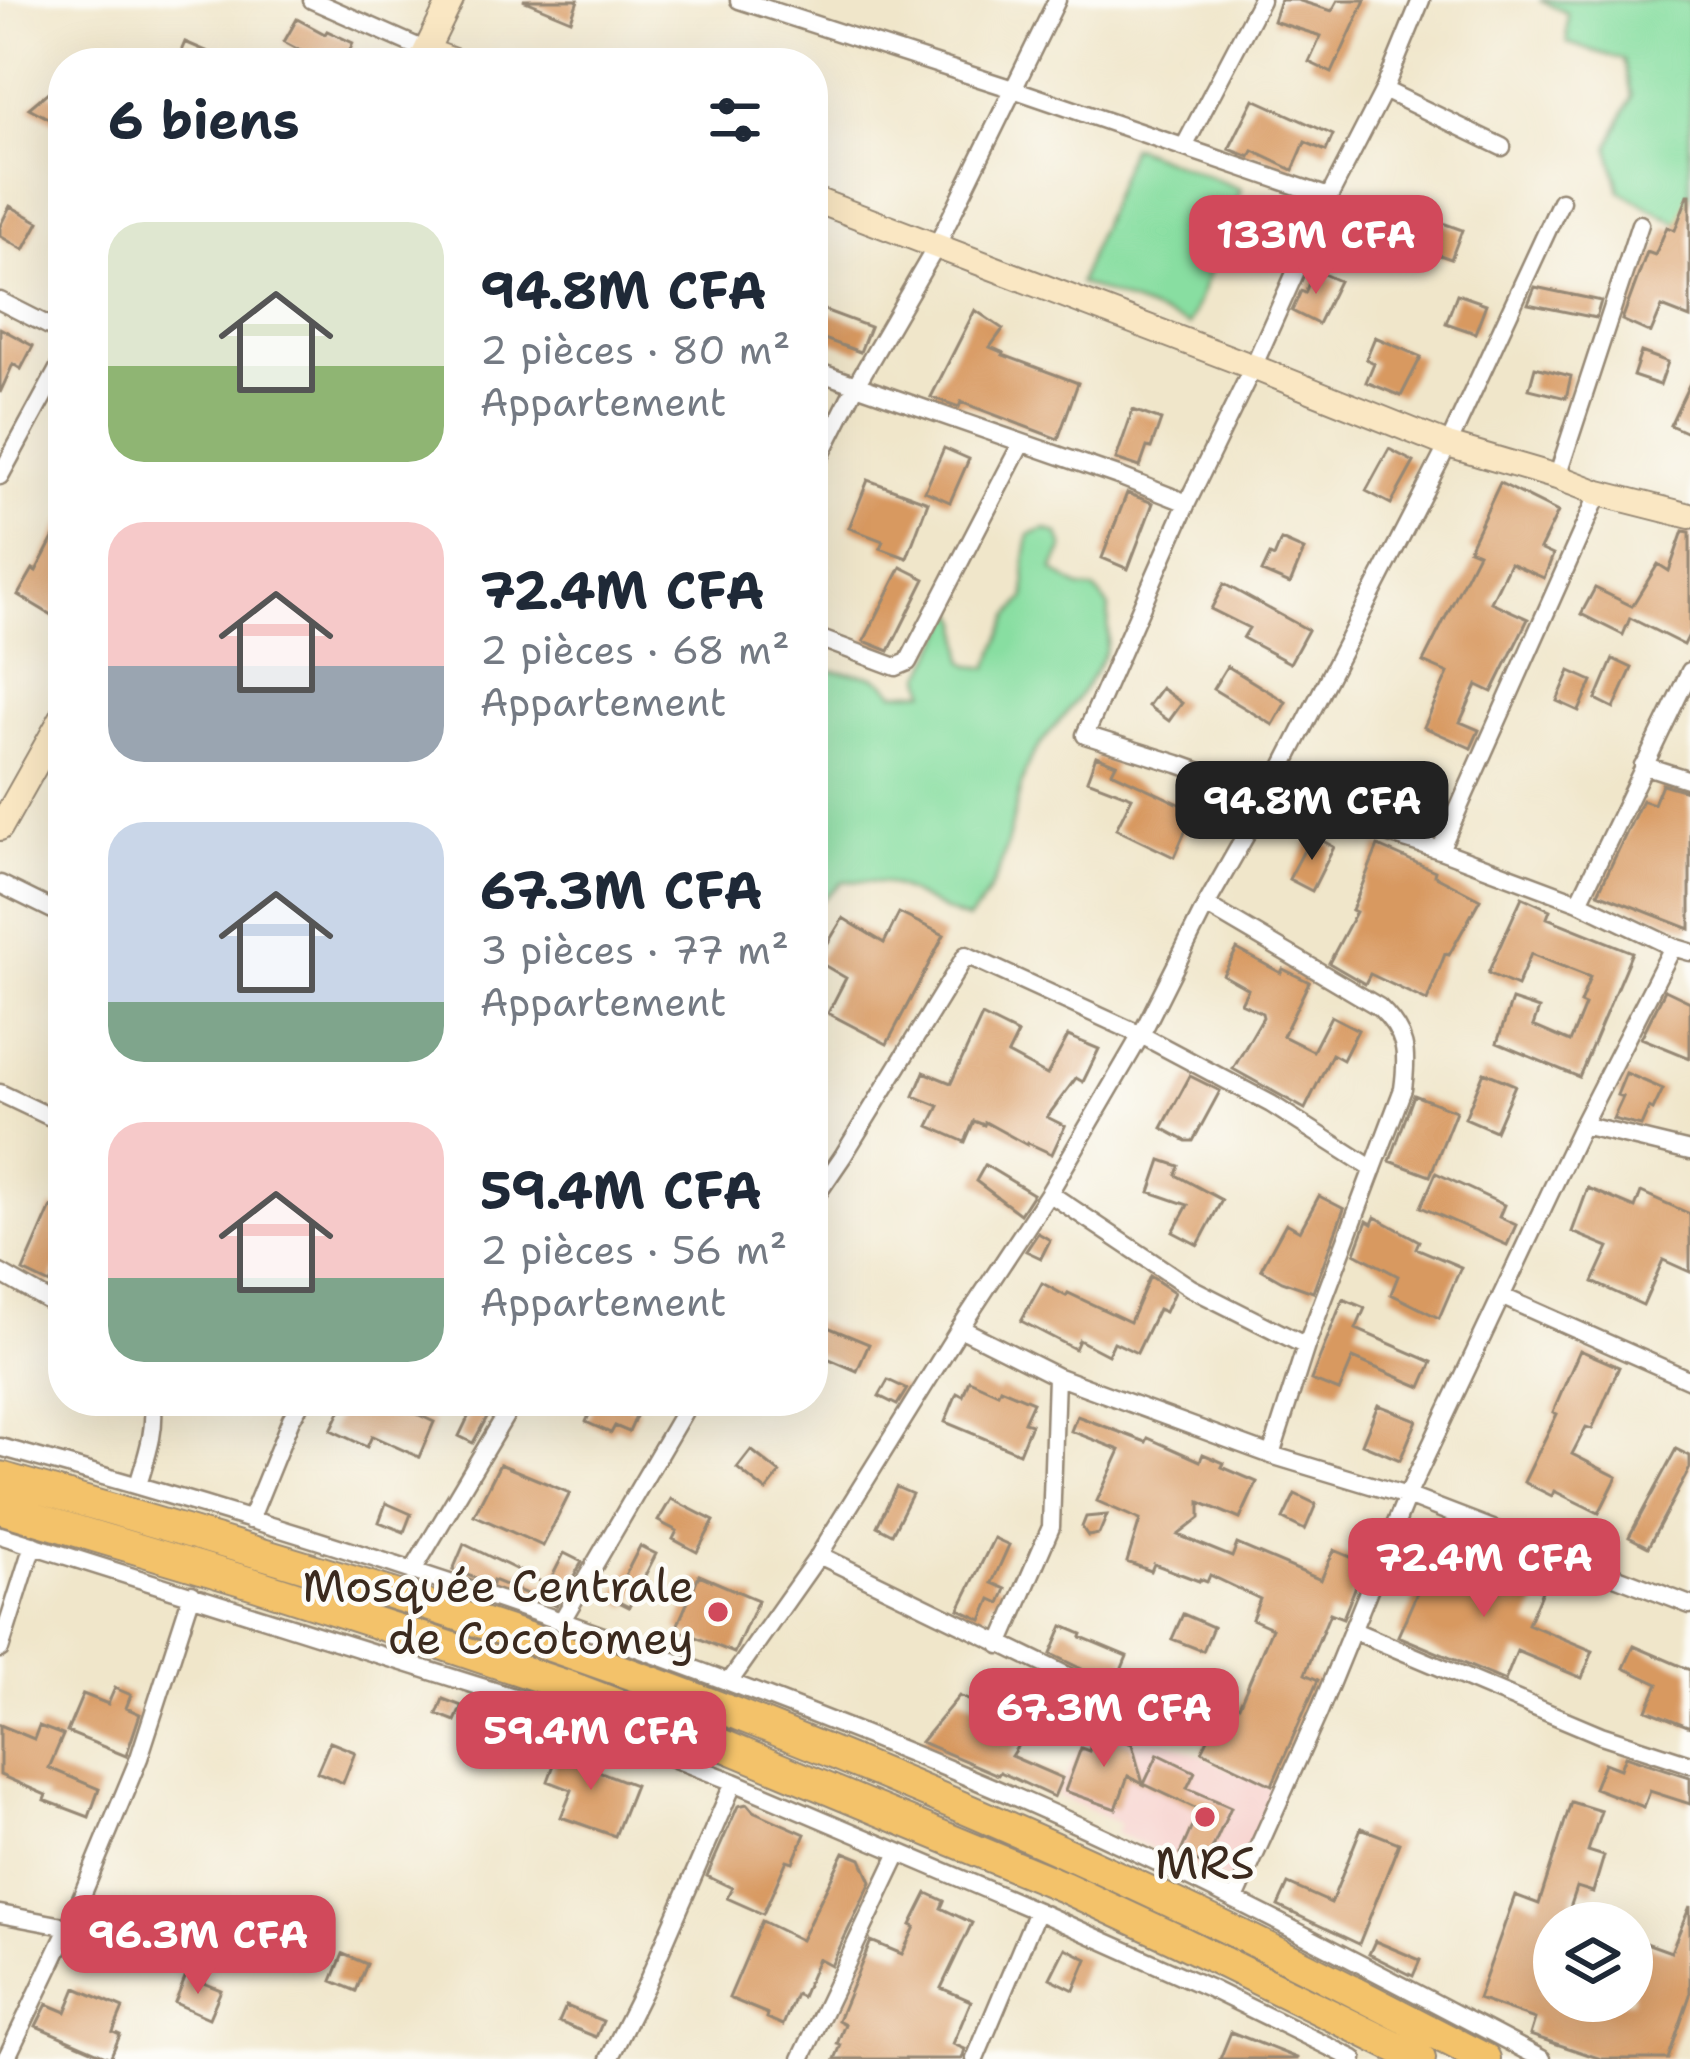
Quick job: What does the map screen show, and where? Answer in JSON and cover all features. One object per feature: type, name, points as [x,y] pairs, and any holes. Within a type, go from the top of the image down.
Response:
[{"type":"highway","points":[[0,1478],[310,1569],[589,1659],[723,1709],[1074,1856],[1485,2059]]},
{"type":"highway","points":[[0,1508],[407,1633],[708,1738],[1083,1896],[1420,2059]]},
{"type":"street","points":[[312,0],[405,48]]},
{"type":"street","points":[[427,48],[451,0]]},
{"type":"street","points":[[739,0],[1329,197]]},
{"type":"street","points":[[828,441],[936,247],[1057,0]]},
{"type":"street","points":[[1184,147],[1262,0]]},
{"type":"street","points":[[1235,1899],[1319,1712],[1407,1496],[1582,1125],[1681,949],[1579,902],[1440,850],[1084,735],[1329,197],[1384,90],[1421,0]]},
{"type":"street","points":[[1384,90],[1502,147]]},
{"type":"street","points":[[730,1681],[819,1555],[1049,1193],[1141,1035],[1448,445],[1561,201]]},
{"type":"street","points":[[828,205],[1448,445],[1599,493],[1689,514]]},
{"type":"street","points":[[1557,477],[1640,224]]},
{"type":"street","points":[[0,301],[48,325]]},
{"type":"street","points":[[828,375],[1187,503]]},
{"type":"street","points":[[0,476],[48,388]]},
{"type":"street","points":[[828,642],[896,667],[908,662],[1021,444]]},
{"type":"street","points":[[1440,850],[1599,493]]},
{"type":"street","points":[[1579,902],[1690,671]]},
{"type":"street","points":[[0,828],[48,751]]},
{"type":"street","points":[[1642,765],[1690,781]]},
{"type":"street","points":[[0,884],[48,908]]},
{"type":"street","points":[[1207,905],[1379,1007],[1396,1024],[1406,1048],[1402,1089],[1306,1346],[1271,1455]]},
{"type":"street","points":[[828,1178],[966,955],[1141,1035],[1271,1104],[1373,1169]]},
{"type":"street","points":[[0,1093],[48,1116]]},
{"type":"street","points":[[1582,1125],[1690,1151]]},
{"type":"street","points":[[1049,1193],[1190,1288],[1306,1346]]},
{"type":"street","points":[[0,1273],[48,1300]]},
{"type":"street","points":[[1503,1297],[1690,1380]]},
{"type":"street","points":[[960,1328],[1056,1376],[1271,1455],[1407,1496],[1690,1605]]},
{"type":"street","points":[[1000,1645],[1051,1527],[1056,1376]]},
{"type":"street","points":[[137,1485],[150,1447],[153,1416]]},
{"type":"street","points":[[250,1520],[293,1416]]},
{"type":"street","points":[[412,1572],[505,1416]]},
{"type":"street","points":[[561,1622],[681,1416]]},
{"type":"street","points":[[0,1447],[250,1520],[730,1681],[984,1784],[1235,1899],[1542,2059]]},
{"type":"street","points":[[0,1535],[526,1701],[734,1782],[1037,1911],[1354,2059]]},
{"type":"street","points":[[0,1649],[33,1545]]},
{"type":"street","points":[[819,1555],[1156,1719],[1169,1697],[1185,1685],[1193,1682],[1219,1688]]},
{"type":"street","points":[[6,2059],[69,1927],[139,1758],[192,1594]]},
{"type":"street","points":[[1352,1630],[1600,1735],[1690,1764]]},
{"type":"street","points":[[609,2059],[734,1782]]},
{"type":"street","points":[[801,2059],[898,1853]]},
{"type":"street","points":[[976,2059],[1037,1911]]},
{"type":"street","points":[[0,1914],[69,1927]]},
{"type":"shaded area","points":[[1097,1708],[1282,1793],[1237,1885],[1116,1833],[1120,1824],[1057,1795]]},
{"type":"green space","points":[[1539,0],[1690,0],[1690,201],[1679,224],[1620,191],[1609,147],[1632,96],[1623,60],[1567,43],[1567,13]]},
{"type":"green space","points":[[1131,146],[1241,189],[1189,325],[1079,283]]},
{"type":"green space","points":[[1045,529],[1058,534],[1064,547],[1053,570],[1079,588],[1095,590],[1109,607],[1107,643],[1090,679],[1028,764],[992,886],[968,920],[888,884],[843,881],[828,894],[828,670],[878,679],[895,693],[926,691],[923,675],[956,611],[964,661],[988,668],[1010,616],[1026,597],[1029,535]]},
{"type":"building","points":[[523,0],[578,0],[571,20]]},
{"type":"building","points":[[1280,0],[1332,11],[1338,0],[1365,0],[1332,73],[1309,62],[1321,36],[1273,21]]},
{"type":"building","points":[[297,19],[353,43],[351,48],[295,48],[284,42]]},
{"type":"building","points":[[48,92],[48,118],[29,108]]},
{"type":"building","points":[[1254,99],[1333,135],[1326,151],[1305,142],[1293,170],[1253,151],[1250,157],[1229,149]]},
{"type":"building","points":[[1688,195],[1690,318],[1662,307],[1651,333],[1622,320],[1647,252],[1655,255],[1667,227],[1675,230]]},
{"type":"building","points":[[1255,199],[1297,217],[1277,265],[1235,248]]},
{"type":"building","points":[[10,206],[39,222],[24,250],[0,236]]},
{"type":"building","points":[[1437,221],[1462,230],[1451,259],[1426,250]]},
{"type":"building","points":[[1314,270],[1339,281],[1318,324],[1292,311]]},
{"type":"building","points":[[1535,287],[1601,301],[1596,318],[1528,304]]},
{"type":"building","points":[[1457,294],[1486,304],[1475,333],[1446,323]]},
{"type":"building","points":[[975,310],[1003,329],[990,347],[1078,383],[1058,439],[961,402],[959,407],[931,397]]},
{"type":"building","points":[[828,311],[870,327],[860,352],[828,340]]},
{"type":"building","points":[[0,328],[33,346],[21,369],[13,364],[0,393]]},
{"type":"building","points":[[1375,337],[1421,357],[1401,396],[1366,382],[1374,363],[1366,359]]},
{"type":"building","points":[[1641,352],[1668,362],[1660,385],[1633,376]]},
{"type":"building","points":[[1535,367],[1571,376],[1566,398],[1529,389]]},
{"type":"building","points":[[1690,383],[1690,434],[1670,425]]},
{"type":"building","points":[[1133,410],[1161,420],[1140,467],[1116,459]]},
{"type":"building","points":[[944,448],[969,459],[950,502],[925,491]]},
{"type":"building","points":[[1389,449],[1414,462],[1391,504],[1366,491]]},
{"type":"building","points":[[868,480],[928,502],[907,558],[880,548],[883,541],[849,528]]},
{"type":"building","points":[[1500,483],[1558,512],[1540,549],[1553,555],[1544,578],[1510,563],[1491,602],[1528,619],[1492,692],[1477,685],[1460,722],[1479,730],[1471,748],[1424,727],[1448,673],[1423,662],[1478,553],[1469,549]]},
{"type":"building","points":[[1127,493],[1153,503],[1128,569],[1102,558]]},
{"type":"building","points":[[1683,531],[1690,532],[1690,633],[1684,645],[1630,618],[1623,635],[1581,614],[1595,588],[1632,606],[1658,564],[1669,571]]},
{"type":"building","points":[[1281,540],[1304,550],[1290,584],[1262,572]]},
{"type":"building","points":[[48,548],[48,613],[18,595]]},
{"type":"building","points":[[901,567],[925,579],[889,651],[864,641]]},
{"type":"building","points":[[1224,584],[1308,630],[1290,663],[1243,638],[1249,628],[1211,609]]},
{"type":"building","points":[[1613,659],[1632,668],[1614,708],[1596,699]]},
{"type":"building","points":[[1227,666],[1286,702],[1273,725],[1213,689]]},
{"type":"building","points":[[1570,671],[1592,681],[1579,711],[1557,701]]},
{"type":"building","points":[[1161,688],[1182,703],[1169,721],[1148,706]]},
{"type":"building","points":[[1096,756],[1116,764],[1112,772],[1194,811],[1174,857],[1116,829],[1132,797],[1087,780]]},
{"type":"building","points":[[1662,784],[1690,792],[1690,929],[1598,893],[1642,800],[1654,804]]},
{"type":"building","points":[[1312,835],[1334,847],[1312,891],[1289,879]]},
{"type":"building","points":[[1378,846],[1435,871],[1434,875],[1480,899],[1449,955],[1445,954],[1427,1001],[1370,974],[1365,984],[1329,963],[1356,912],[1352,910]]},
{"type":"building","points":[[1522,897],[1550,910],[1547,918],[1632,952],[1579,1077],[1497,1043],[1512,1000],[1539,1009],[1533,1026],[1570,1042],[1590,977],[1531,954],[1517,986],[1488,973]]},
{"type":"building","points":[[899,913],[944,935],[887,1044],[828,1013],[846,978],[828,967],[828,943],[843,918],[884,943]]},
{"type":"building","points":[[1237,949],[1309,982],[1283,1036],[1313,1051],[1331,1016],[1358,1030],[1343,1060],[1332,1054],[1305,1109],[1233,1069],[1263,1017],[1241,1003],[1248,989],[1223,975]]},
{"type":"building","points":[[1665,990],[1690,1002],[1690,1058],[1641,1038]]},
{"type":"building","points":[[982,1016],[1018,1034],[1008,1054],[1047,1075],[1068,1036],[1099,1049],[1083,1082],[1076,1078],[1047,1117],[1065,1126],[1052,1154],[985,1122],[974,1121],[965,1142],[929,1126],[939,1106],[914,1096],[924,1072],[951,1083]]},
{"type":"building","points":[[1484,1072],[1515,1085],[1495,1131],[1465,1118]]},
{"type":"building","points":[[1626,1073],[1663,1089],[1641,1126],[1613,1119],[1623,1097],[1617,1095]]},
{"type":"building","points":[[1190,1076],[1220,1091],[1193,1141],[1186,1141],[1162,1128]]},
{"type":"building","points":[[1414,1095],[1456,1111],[1430,1176],[1390,1161]]},
{"type":"building","points":[[1161,1160],[1179,1166],[1176,1175],[1222,1200],[1198,1245],[1173,1232],[1188,1205],[1150,1192]]},
{"type":"building","points":[[985,1165],[1033,1194],[1020,1214],[976,1181]]},
{"type":"building","points":[[1436,1173],[1504,1205],[1499,1217],[1516,1225],[1507,1245],[1421,1207]]},
{"type":"building","points":[[1588,1188],[1635,1208],[1641,1192],[1690,1214],[1690,1272],[1663,1260],[1643,1305],[1593,1282],[1609,1247],[1572,1232]]},
{"type":"building","points":[[1319,1196],[1344,1209],[1313,1292],[1261,1269],[1286,1223],[1300,1231]]},
{"type":"building","points":[[48,1214],[48,1283],[23,1271]]},
{"type":"building","points":[[1375,1217],[1419,1241],[1416,1248],[1461,1267],[1439,1318],[1391,1294],[1398,1276],[1355,1253],[1367,1221],[1372,1224]]},
{"type":"building","points":[[1038,1233],[1050,1240],[1041,1258],[1026,1251]]},
{"type":"building","points":[[1150,1276],[1174,1292],[1165,1312],[1158,1309],[1137,1353],[1114,1342],[1108,1355],[1079,1340],[1075,1349],[1021,1321],[1042,1283],[1130,1322]]},
{"type":"building","points":[[1343,1299],[1365,1308],[1356,1329],[1432,1362],[1421,1387],[1353,1358],[1339,1391],[1311,1380]]},
{"type":"building","points":[[828,1327],[869,1344],[857,1371],[828,1358]]},
{"type":"building","points":[[1580,1350],[1619,1367],[1592,1429],[1586,1427],[1572,1454],[1617,1477],[1599,1513],[1524,1482],[1557,1414],[1553,1412]]},
{"type":"building","points":[[888,1380],[907,1389],[897,1405],[879,1396]]},
{"type":"building","points":[[969,1380],[1033,1402],[1024,1422],[1031,1424],[1019,1453],[945,1422],[957,1393],[963,1396]]},
{"type":"building","points":[[1378,1405],[1417,1420],[1400,1460],[1362,1444]]},
{"type":"building","points":[[338,1416],[421,1416],[434,1422],[419,1457],[372,1436],[367,1447],[331,1430]]},
{"type":"building","points":[[469,1416],[487,1416],[473,1443],[459,1436]]},
{"type":"building","points":[[589,1416],[636,1416],[629,1432],[615,1426],[611,1433],[586,1422]]},
{"type":"building","points":[[1077,1416],[1146,1442],[1148,1438],[1200,1461],[1203,1454],[1257,1482],[1240,1519],[1200,1502],[1200,1518],[1178,1535],[1232,1557],[1237,1544],[1321,1580],[1334,1550],[1365,1563],[1343,1618],[1330,1613],[1305,1674],[1318,1680],[1272,1785],[1202,1751],[1227,1700],[1239,1706],[1272,1628],[1252,1619],[1260,1599],[1210,1575],[1207,1582],[1199,1581],[1154,1564],[1151,1571],[1127,1562],[1140,1520],[1097,1501],[1120,1450],[1071,1431]]},
{"type":"building","points":[[1676,1449],[1690,1456],[1690,1468],[1648,1547],[1629,1537]]},
{"type":"building","points":[[751,1450],[780,1473],[766,1491],[737,1468]]},
{"type":"building","points":[[500,1464],[570,1493],[543,1546],[474,1515]]},
{"type":"building","points":[[896,1487],[912,1494],[892,1534],[877,1526]]},
{"type":"building","points":[[1295,1494],[1316,1504],[1305,1530],[1283,1519]]},
{"type":"building","points":[[671,1499],[714,1521],[697,1552],[673,1539],[677,1531],[658,1521]]},
{"type":"building","points":[[386,1503],[411,1514],[404,1532],[379,1522]]},
{"type":"building","points":[[1107,1515],[1099,1534],[1088,1536],[1082,1527],[1086,1517]]},
{"type":"building","points":[[994,1538],[1009,1545],[992,1583],[1006,1589],[1000,1603],[991,1599],[982,1620],[959,1609]]},
{"type":"building","points":[[464,1544],[548,1585],[564,1553],[582,1562],[556,1606],[493,1580],[492,1584],[453,1570]]},
{"type":"building","points":[[640,1546],[656,1554],[629,1607],[613,1599]]},
{"type":"building","points":[[1436,1550],[1542,1591],[1528,1624],[1593,1651],[1582,1678],[1517,1651],[1505,1681],[1398,1636]]},
{"type":"building","name":"Mosquée Centrale de Cocotomey","points":[[699,1575],[758,1600],[734,1653],[676,1629]]},
{"type":"building","points":[[1183,1614],[1213,1627],[1203,1651],[1172,1639]]},
{"type":"building","points":[[1063,1626],[1127,1656],[1115,1685],[1051,1654]]},
{"type":"building","points":[[1634,1646],[1690,1670],[1690,1727],[1647,1710],[1658,1684],[1624,1668]]},
{"type":"building","points":[[115,1688],[131,1695],[126,1708],[140,1714],[126,1756],[67,1732],[83,1694],[108,1704]]},
{"type":"building","points":[[959,1696],[1030,1727],[1011,1756],[1062,1778],[1054,1797],[921,1742]]},
{"type":"building","points":[[443,1699],[462,1706],[455,1721],[437,1714]]},
{"type":"building","points":[[0,1725],[34,1739],[39,1726],[63,1735],[49,1768],[99,1789],[89,1817],[44,1800],[46,1795],[0,1775]]},
{"type":"building","points":[[1096,1730],[1132,1744],[1143,1784],[1128,1776],[1116,1809],[1065,1791],[1081,1748],[1089,1751]]},
{"type":"building","points":[[330,1742],[355,1752],[343,1783],[317,1772]]},
{"type":"building","points":[[562,1743],[582,1750],[577,1763],[635,1785],[615,1836],[561,1817],[572,1790],[548,1781]]},
{"type":"building","points":[[1158,1754],[1195,1772],[1187,1788],[1231,1807],[1205,1865],[1180,1854],[1199,1810],[1144,1784]]},
{"type":"building","points":[[1625,1756],[1690,1777],[1690,1804],[1650,1791],[1644,1807],[1594,1788],[1604,1763],[1620,1769]]},
{"type":"building","points":[[1571,1802],[1601,1811],[1588,1851],[1604,1856],[1593,1892],[1577,1887],[1572,1902],[1540,1902]]},
{"type":"building","points":[[747,1804],[805,1834],[793,1862],[787,1860],[763,1914],[727,1898],[732,1888],[707,1876],[738,1806]]},
{"type":"building","points":[[1361,1828],[1399,1843],[1359,1944],[1278,1906],[1288,1884],[1331,1903]]},
{"type":"building","points":[[844,1852],[861,1859],[871,1882],[831,1966],[818,1959],[802,1997],[796,1994],[783,2025],[729,1998],[762,1921],[801,1940]]},
{"type":"building","points":[[927,1893],[944,1901],[941,1908],[972,1923],[941,1988],[971,2001],[953,2044],[965,2049],[962,2059],[835,2059],[845,2024],[838,2020],[871,1941],[902,1954]]},
{"type":"building","points":[[1515,1895],[1534,1902],[1533,2018],[1478,1999]]},
{"type":"building","points":[[1690,1906],[1690,1995],[1668,2059],[1601,2059],[1530,2035],[1534,2022],[1653,2022],[1653,1946],[1671,1952]]},
{"type":"building","points":[[1375,1941],[1420,1960],[1413,1976],[1369,1954]]},
{"type":"building","points":[[1065,1948],[1087,1959],[1074,1990],[1050,1978]]},
{"type":"building","points":[[343,1954],[367,1964],[356,1991],[332,1981]]},
{"type":"building","points":[[186,1976],[221,1990],[209,2018],[175,2003]]},
{"type":"building","points":[[76,1988],[123,2008],[113,2032],[120,2035],[110,2058],[36,2026],[47,2004],[66,2012]]},
{"type":"building","points":[[566,2006],[603,2021],[596,2037],[559,2022]]},
{"type":"building","points":[[1231,2032],[1297,2058],[1297,2059],[1220,2059]]},
{"type":"place","name":"Mosquée Centrale de Cocotomey","points":[[718,1612]]},
{"type":"place","name":"MRS","points":[[1205,1817]]}]
